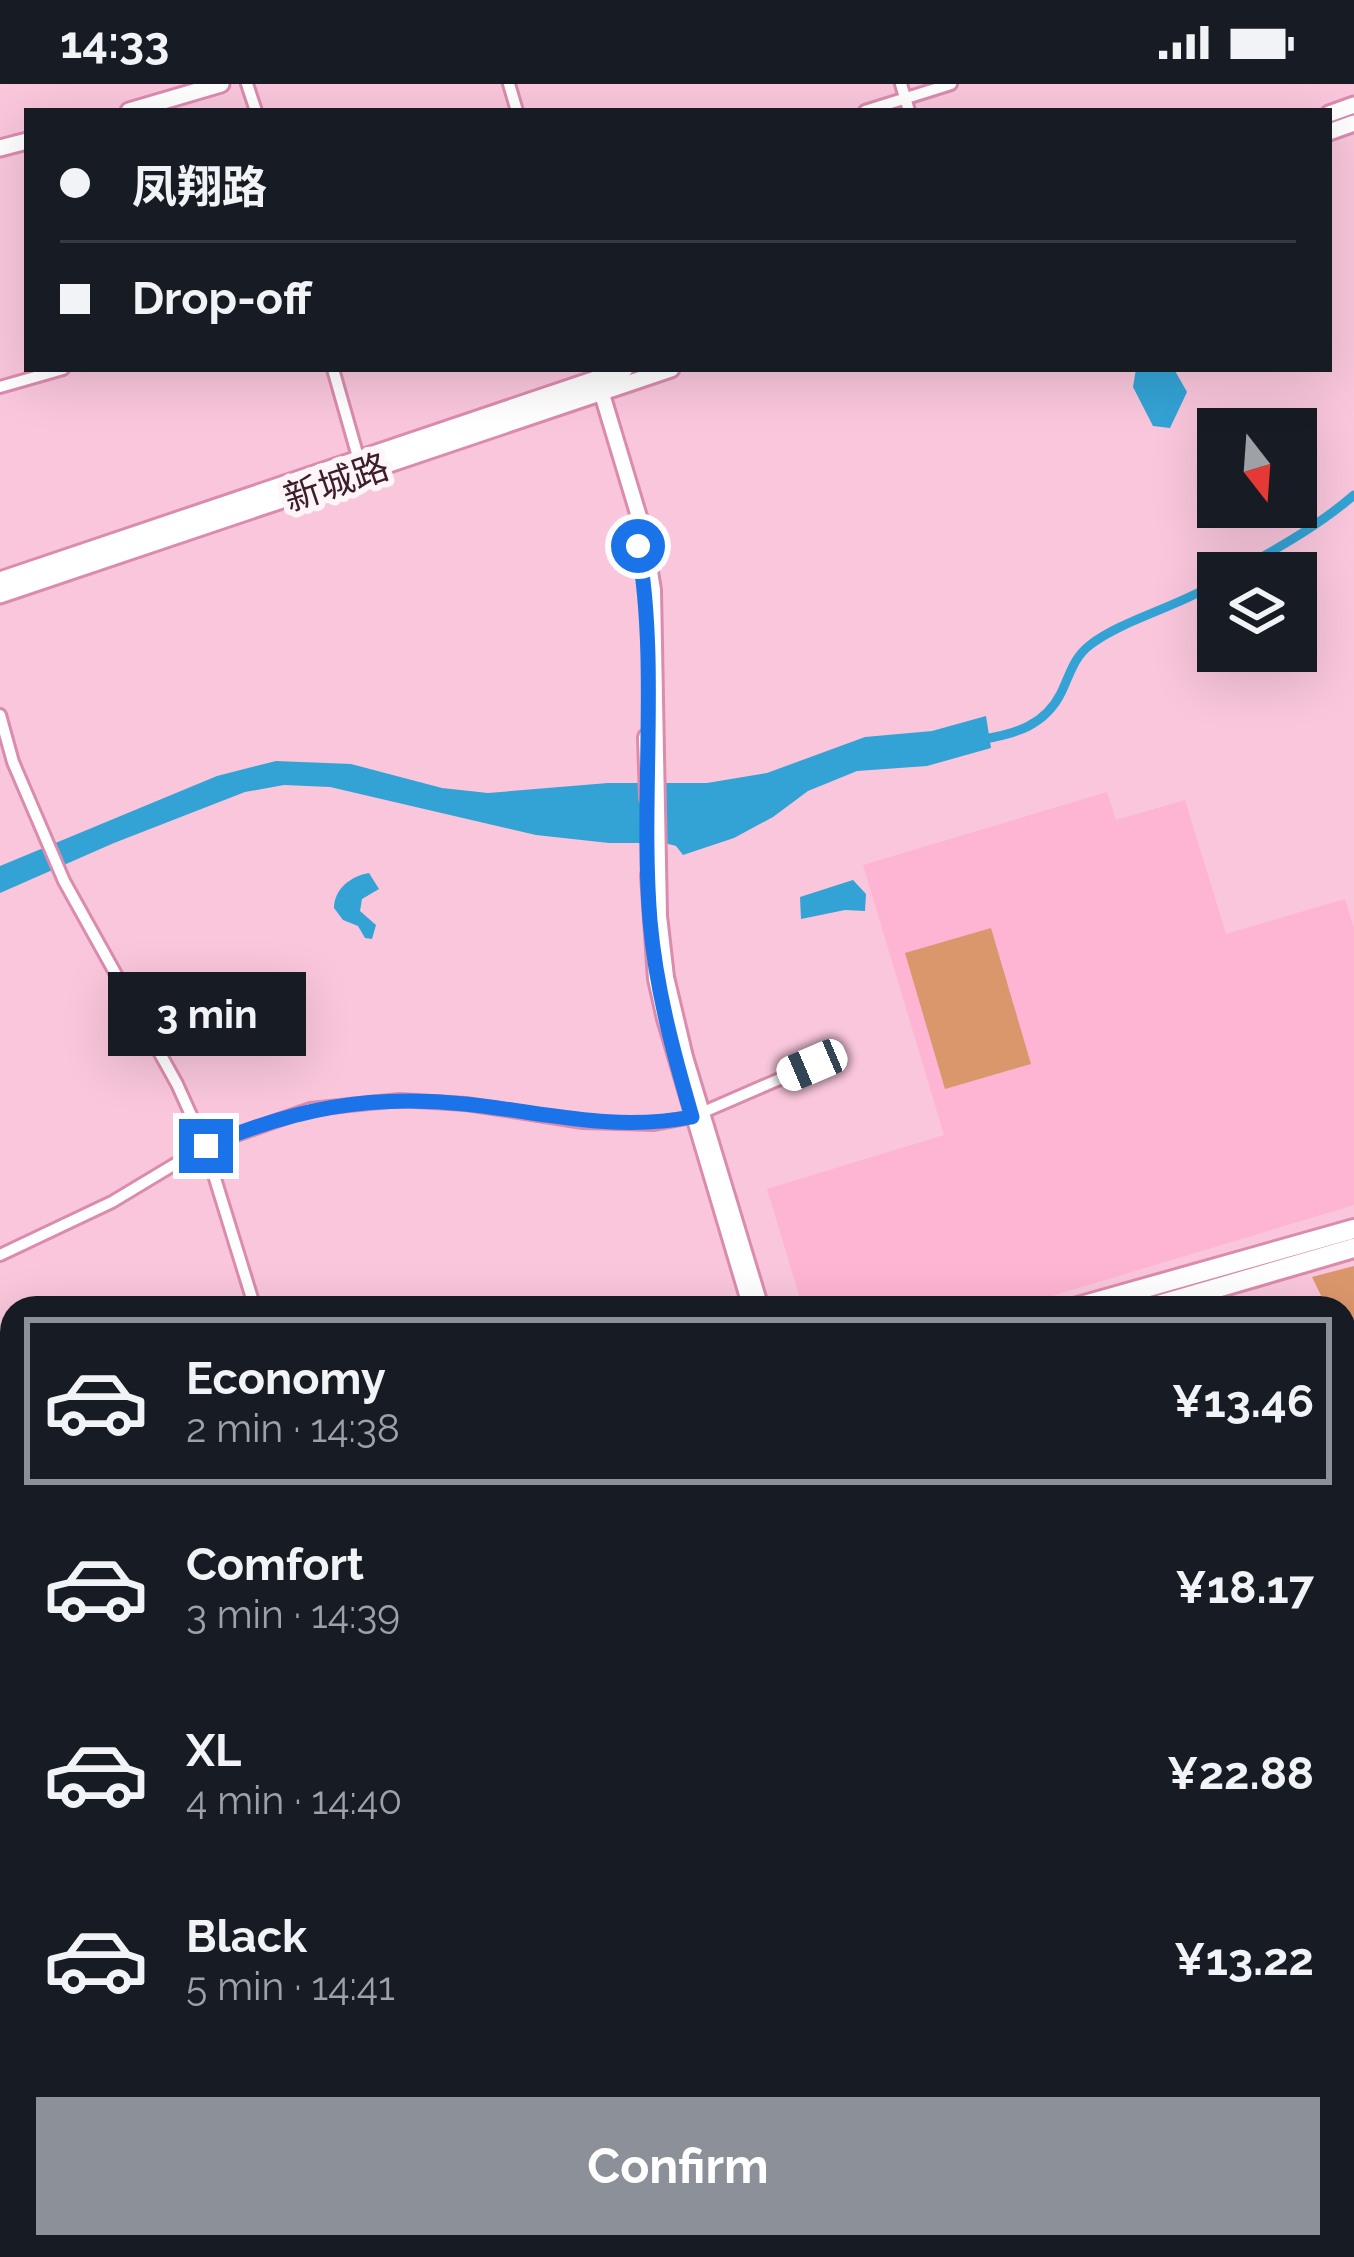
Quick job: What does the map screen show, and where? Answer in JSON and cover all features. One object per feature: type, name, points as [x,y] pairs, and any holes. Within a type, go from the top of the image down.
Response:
[{"type":"highway","points":[[1116,1296],[1354,1228]]},
{"type":"highway","points":[[1189,1296],[1354,1248]]},
{"type":"main road","points":[[139,108],[221,84]]},
{"type":"main road","name":"新城路","points":[[0,595],[594,381],[652,372]]},
{"type":"main road","name":"新城路","points":[[0,580],[360,465]]},
{"type":"street","points":[[901,84],[908,108]]},
{"type":"street","points":[[874,108],[951,84]]},
{"type":"street","points":[[0,387],[52,372]]},
{"type":"street","points":[[333,372],[360,465]]},
{"type":"street","points":[[594,381],[643,575],[653,848],[666,977],[697,1115],[748,1296]]},
{"type":"street","points":[[0,715],[13,762],[64,881],[177,1084],[206,1146],[251,1296]]},
{"type":"street","points":[[0,1255],[112,1202],[206,1146],[310,1109],[362,1102],[466,1104],[583,1122],[654,1124],[697,1115],[812,1065]]},
{"type":"street","points":[[697,1115],[757,1296]]},
{"type":"shaded area","points":[[1107,792],[1116,820],[1185,800],[1226,934],[1345,899],[1354,929],[1354,1205],[1052,1296],[799,1296],[767,1189],[944,1135],[863,865]]},
{"type":"shaded area","points":[[991,928],[1031,1064],[945,1089],[905,953]]},
{"type":"shaded area","points":[[1354,1266],[1354,1296],[1321,1296],[1312,1277]]},
{"type":"water","points":[[1136,372],[1176,372],[1187,392],[1170,428],[1153,426],[1133,387]]},
{"type":"water","points":[[986,716],[991,748],[927,766],[857,771],[808,791],[734,838],[683,855],[676,846],[665,843],[536,835],[330,787],[284,785],[245,792],[0,893],[0,866],[217,776],[276,761],[351,764],[442,788],[488,793],[608,783],[707,783],[767,773],[865,737],[932,731]]},
{"type":"water","points":[[369,873],[379,889],[362,899],[360,911],[376,925],[372,939],[365,938],[358,926],[343,920],[334,908],[345,885]]},
{"type":"water","points":[[853,880],[866,894],[865,911],[801,919],[800,897]]},
{"type":"waterway","points":[[1269,552],[1354,495]]},
{"type":"waterway","points":[[983,739],[1018,731],[1047,713],[1080,655],[1103,636],[1197,592]]},
{"type":"route","points":[[206,1146],[310,1109],[362,1102],[466,1104],[583,1122],[654,1124],[692,1117],[656,979],[650,916],[643,575],[638,546]]}]
